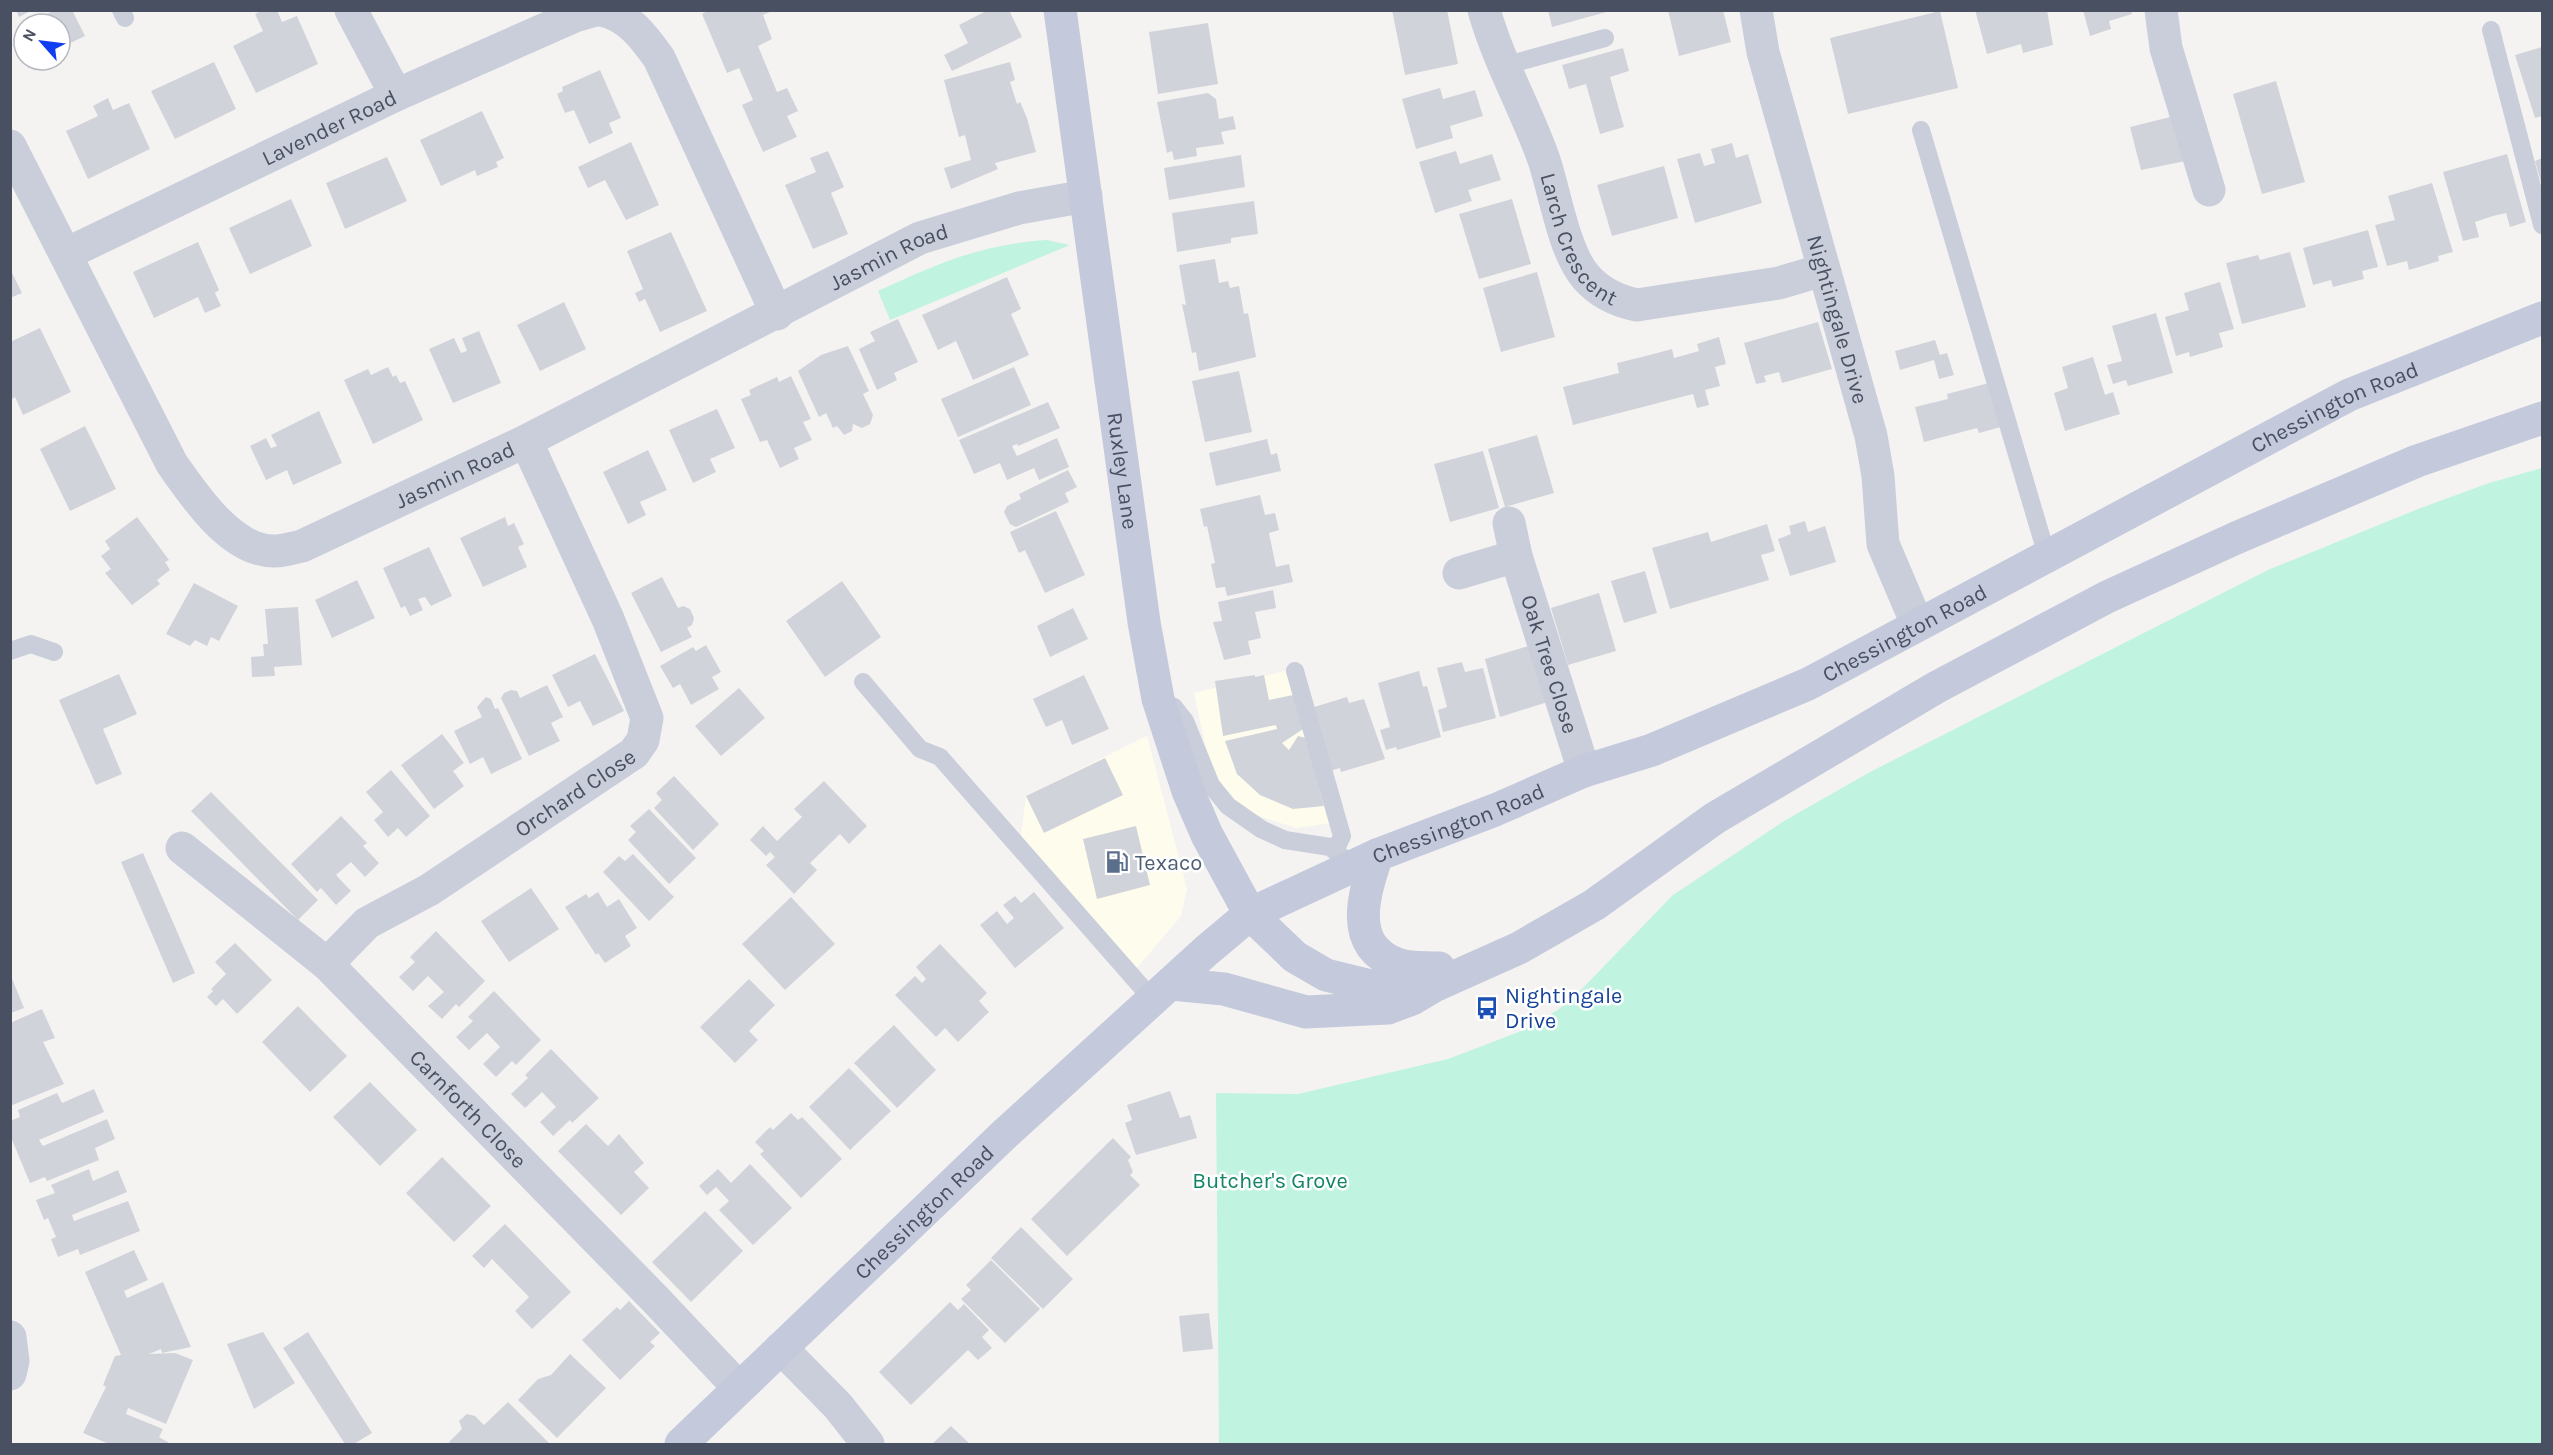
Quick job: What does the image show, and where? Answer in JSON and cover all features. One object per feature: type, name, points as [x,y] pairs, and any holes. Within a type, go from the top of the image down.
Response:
[{"type":"main road","name":"Ruxley Lane","points":[[1060,10],[1144,622],[1158,699],[1188,791],[1207,835],[1250,914]]},
{"type":"main road","name":"Chessington Road","points":[[681,1444],[1006,1132],[1250,914],[1355,858],[1495,810],[1584,771],[1652,750],[1808,684],[2349,395],[2542,318]]},
{"type":"main road","points":[[1162,992],[1224,990],[1306,1012],[1388,1008],[1412,999],[1434,986],[1492,961],[1594,905],[1694,831],[1785,776],[1937,687],[2107,597],[2236,538],[2417,461],[2542,418]]},
{"type":"main road","points":[[1355,858],[1363,900],[1365,937],[1378,952],[1398,965],[1442,968],[1492,961]]},
{"type":"main road","points":[[1250,914],[1295,957],[1326,975],[1371,986],[1434,986]]},
{"type":"street","points":[[351,10],[396,95]]},
{"type":"street","name":"Larch Crescent","points":[[1484,10],[1504,66],[1544,159],[1575,261],[1586,277],[1601,291],[1620,302],[1637,305],[1779,283],[1823,270]]},
{"type":"street","name":"Nightingale Drive","points":[[1756,10],[1763,52],[1871,436],[1878,476],[1883,544],[1917,624]]},
{"type":"street","points":[[2162,10],[2166,48],[2209,190]]},
{"type":"street","name":"Lavender Road","points":[[66,254],[396,95],[575,16],[607,11],[641,33],[659,58],[777,314]]},
{"type":"street","name":"Jasmin Road","points":[[10,146],[172,464],[205,509],[231,534],[256,549],[275,552],[302,546],[526,441],[777,314],[920,238],[1019,208],[1086,196]]},
{"type":"street","name":"Orchard Close","points":[[327,964],[367,923],[429,890],[634,753],[643,740],[647,718],[608,619],[526,441]]},
{"type":"street","name":"Oak Tree Close","points":[[1509,523],[1516,556],[1584,771]]},
{"type":"street","points":[[1459,573],[1516,556]]},
{"type":"street","name":"Carnforth Close","points":[[182,848],[327,964],[739,1388]]},
{"type":"street","points":[[10,1337],[13,1361],[10,1374]]},
{"type":"street","points":[[781,1348],[838,1406],[868,1444]]},
{"type":"lane","points":[[2491,30],[2542,225]]},
{"type":"lane","points":[[1504,66],[1605,38]]},
{"type":"lane","points":[[1921,130],[2047,556]]},
{"type":"lane","points":[[10,651],[32,644],[54,652]]},
{"type":"lane","points":[[1295,671],[1341,836],[1355,858]]},
{"type":"lane","points":[[863,682],[920,749],[940,757],[1162,992]]},
{"type":"lane","points":[[1158,699],[1174,707],[1185,721],[1211,785],[1228,806],[1262,829],[1285,840],[1330,847],[1355,858]]},
{"type":"shaded area","points":[[1286,671],[1332,823],[1296,828],[1241,810],[1219,789],[1209,762],[1194,693]]},
{"type":"shaded area","points":[[1147,736],[1187,889],[1181,916],[1129,977],[1019,851],[1026,796]]},
{"type":"green space","points":[[1047,240],[1070,245],[890,320],[878,291],[960,257],[1001,246]]},
{"type":"green space","name":"Butcher's Grove","points":[[2542,468],[2542,1444],[1219,1444],[1216,1093],[1298,1094],[1448,1059],[1524,1030],[1559,1009],[1577,994],[1673,895],[1784,821],[1870,772],[2268,570],[2418,509],[2489,483]]},
{"type":"building","points":[[16,10],[32,10],[28,12],[17,12]]},
{"type":"building","points":[[72,10],[85,36],[72,42],[72,12],[51,12]]},
{"type":"building","points":[[263,10],[277,10],[282,22],[297,16],[318,64],[256,93],[233,46],[263,31],[255,14]]},
{"type":"building","points":[[709,10],[774,10],[763,15],[772,39],[758,46],[777,92],[787,88],[798,111],[787,116],[797,137],[763,152],[742,105],[753,100],[739,68],[727,73],[702,14]]},
{"type":"building","points":[[988,10],[1009,10],[1022,37],[952,71],[944,55],[968,43],[959,25]]},
{"type":"building","points":[[1392,10],[1447,10],[1458,64],[1405,75]]},
{"type":"building","points":[[1548,10],[1610,10],[1610,11],[1552,27]]},
{"type":"building","points":[[1668,10],[1723,10],[1731,42],[1679,56]]},
{"type":"building","points":[[1975,10],[2047,10],[2053,45],[2023,53],[2021,44],[1987,54]]},
{"type":"building","points":[[2083,10],[2131,10],[2132,14],[2109,21],[2111,29],[2090,36]]},
{"type":"building","points":[[1940,11],[1958,88],[1848,114],[1830,38]]},
{"type":"building","points":[[1208,23],[1218,84],[1158,94],[1149,32]]},
{"type":"building","points":[[2542,47],[2542,116],[2535,118],[2515,55]]},
{"type":"building","points":[[1623,48],[1629,71],[1610,77],[1624,127],[1600,134],[1586,84],[1569,89],[1562,65]]},
{"type":"building","points":[[214,62],[236,109],[175,139],[151,91]]},
{"type":"building","points":[[1010,62],[1015,80],[1010,82],[1017,104],[1020,102],[1027,118],[1036,152],[995,163],[998,169],[951,189],[944,168],[971,160],[965,135],[959,137],[944,80]]},
{"type":"building","points":[[600,70],[621,118],[609,123],[613,133],[589,144],[574,110],[565,113],[557,94],[563,91],[562,87]]},
{"type":"building","points":[[2276,81],[2305,182],[2262,194],[2233,94]]},
{"type":"building","points":[[1440,88],[1443,99],[1475,90],[1483,116],[1450,126],[1453,138],[1416,149],[1402,99]]},
{"type":"building","points":[[1208,93],[1216,99],[1219,119],[1233,116],[1236,129],[1221,132],[1224,144],[1196,148],[1197,156],[1174,160],[1172,151],[1167,153],[1157,102]]},
{"type":"building","points":[[108,98],[113,110],[129,103],[150,149],[88,179],[66,131],[98,116],[93,106]]},
{"type":"building","points":[[482,111],[504,158],[496,162],[498,167],[477,176],[475,170],[441,186],[420,140]]},
{"type":"building","points":[[2174,116],[2186,161],[2141,170],[2130,127]]},
{"type":"building","points":[[631,142],[659,205],[626,220],[605,180],[588,188],[578,167]]},
{"type":"building","points":[[1732,143],[1736,158],[1748,154],[1762,203],[1695,223],[1677,159],[1700,153],[1704,166],[1715,163],[1711,149]]},
{"type":"building","points":[[828,151],[844,187],[831,193],[848,234],[813,249],[785,185],[816,172],[810,158]]},
{"type":"building","points":[[1456,151],[1460,164],[1492,154],[1501,180],[1468,190],[1472,201],[1435,213],[1419,162]]},
{"type":"building","points":[[2507,154],[2526,222],[2510,227],[2506,213],[2493,216],[2475,222],[2479,237],[2463,241],[2443,172]]},
{"type":"building","points":[[1241,155],[1245,187],[1169,200],[1164,168]]},
{"type":"building","points":[[387,157],[407,201],[345,229],[326,183]]},
{"type":"building","points":[[2542,158],[2542,186],[2535,161]]},
{"type":"building","points":[[1664,166],[1678,218],[1612,236],[1597,185]]},
{"type":"building","points":[[2432,183],[2453,252],[2438,256],[2439,261],[2409,270],[2407,261],[2387,266],[2375,225],[2395,220],[2388,196]]},
{"type":"building","points":[[291,199],[312,246],[250,274],[229,228]]},
{"type":"building","points":[[1512,199],[1531,264],[1479,279],[1459,214]]},
{"type":"building","points":[[1254,201],[1258,234],[1231,238],[1231,243],[1177,252],[1172,213]]},
{"type":"building","points":[[2368,230],[2378,267],[2362,271],[2364,279],[2333,287],[2331,280],[2313,285],[2303,248]]},
{"type":"building","points":[[671,232],[707,311],[660,332],[645,299],[639,302],[635,293],[643,289],[627,251]]},
{"type":"building","points":[[198,242],[219,290],[215,293],[221,306],[205,313],[198,297],[154,318],[133,272]]},
{"type":"building","points":[[2290,252],[2306,307],[2242,324],[2226,263],[2258,255],[2260,260]]},
{"type":"building","points":[[1215,259],[1219,283],[1228,281],[1230,288],[1239,286],[1244,314],[1248,313],[1256,357],[1199,371],[1196,352],[1192,353],[1182,304],[1186,305],[1179,265]]},
{"type":"building","points":[[10,269],[22,293],[10,298]]},
{"type":"building","points":[[1537,272],[1555,337],[1501,352],[1483,288]]},
{"type":"building","points":[[1007,277],[1021,309],[1011,314],[1029,355],[973,380],[956,341],[938,350],[922,315]]},
{"type":"building","points":[[2220,282],[2234,329],[2219,333],[2223,347],[2190,357],[2189,352],[2176,356],[2165,317],[2189,310],[2184,293]]},
{"type":"building","points":[[564,302],[586,349],[540,371],[517,325]]},
{"type":"building","points":[[2156,313],[2173,373],[2128,386],[2126,380],[2113,384],[2107,365],[2122,361],[2112,326]]},
{"type":"building","points":[[898,319],[918,362],[894,373],[897,380],[877,390],[859,349],[875,341],[870,332]]},
{"type":"building","points":[[1818,322],[1832,369],[1782,383],[1779,372],[1764,376],[1766,382],[1756,384],[1744,343]]},
{"type":"building","points":[[40,328],[71,392],[23,415],[15,397],[10,400],[10,342]]},
{"type":"building","points":[[479,331],[501,383],[453,403],[429,349],[454,338],[461,353],[467,351],[462,338]]},
{"type":"building","points":[[1719,337],[1726,364],[1715,367],[1720,386],[1705,390],[1709,405],[1697,408],[1693,394],[1573,425],[1563,387],[1619,373],[1617,363],[1672,349],[1674,358],[1699,351],[1697,344]]},
{"type":"building","points":[[1935,340],[1940,355],[1947,353],[1954,375],[1939,379],[1934,360],[1900,370],[1895,351]]},
{"type":"building","points":[[848,346],[869,391],[863,394],[873,415],[870,424],[862,428],[853,424],[852,431],[844,435],[837,426],[833,428],[826,413],[819,417],[798,371],[821,355]]},
{"type":"building","points":[[2093,357],[2105,395],[2113,392],[2120,414],[2065,431],[2054,393],[2068,388],[2062,367]]},
{"type":"building","points":[[388,367],[393,377],[396,375],[400,383],[405,381],[423,420],[373,444],[344,380],[368,369],[371,375]]},
{"type":"building","points":[[1014,367],[1031,405],[958,437],[941,399]]},
{"type":"building","points":[[1239,371],[1252,432],[1205,442],[1192,381]]},
{"type":"building","points":[[791,376],[811,419],[803,422],[812,440],[794,448],[799,459],[780,468],[767,440],[760,442],[741,399],[751,395],[749,390],[777,377],[779,382]]},
{"type":"building","points":[[1989,383],[2001,427],[1979,433],[1977,428],[1924,442],[1915,407],[1948,399],[1947,394]]},
{"type":"building","points":[[1048,402],[1060,428],[1018,446],[1017,444],[1012,446],[1017,456],[1057,438],[1069,467],[1039,480],[1034,468],[1007,480],[1000,463],[974,474],[959,440]]},
{"type":"building","points":[[717,409],[735,448],[710,459],[716,472],[693,483],[669,430]]},
{"type":"building","points":[[319,411],[342,463],[293,485],[287,470],[266,480],[250,446],[266,438],[271,448],[277,446],[271,435]]},
{"type":"building","points":[[85,426],[116,489],[70,511],[40,449]]},
{"type":"building","points":[[1537,435],[1554,493],[1505,507],[1488,449]]},
{"type":"building","points":[[1267,439],[1271,455],[1277,453],[1281,471],[1216,486],[1209,453]]},
{"type":"building","points":[[648,450],[667,490],[640,502],[646,515],[628,524],[603,472]]},
{"type":"building","points":[[1483,451],[1499,508],[1450,522],[1434,464]]},
{"type":"building","points":[[1068,470],[1077,487],[1065,493],[1069,502],[1016,527],[1010,524],[1004,512],[1007,506],[1021,499],[1019,494]]},
{"type":"building","points":[[1260,495],[1265,515],[1275,513],[1279,530],[1269,533],[1276,567],[1289,564],[1293,582],[1227,596],[1225,587],[1216,588],[1211,564],[1215,563],[1207,526],[1204,527],[1200,509]]},
{"type":"building","points":[[1056,511],[1085,575],[1045,593],[1025,550],[1019,553],[1010,532]]},
{"type":"building","points":[[137,517],[169,560],[165,562],[170,570],[157,580],[160,584],[132,605],[105,573],[111,569],[101,556],[110,549],[105,541]]},
{"type":"building","points":[[505,517],[508,526],[514,523],[524,544],[518,547],[527,567],[483,587],[460,538]]},
{"type":"building","points":[[1805,521],[1808,532],[1825,526],[1836,562],[1790,576],[1778,539],[1791,534],[1789,526]]},
{"type":"building","points":[[1767,524],[1775,551],[1761,555],[1769,580],[1670,609],[1652,548],[1708,532],[1711,542]]},
{"type":"building","points":[[429,547],[452,596],[431,606],[425,597],[418,599],[423,610],[410,616],[405,606],[401,608],[383,568]]},
{"type":"building","points":[[1645,571],[1657,613],[1624,623],[1611,581]]},
{"type":"building","points":[[662,577],[678,608],[683,606],[690,609],[694,618],[692,625],[687,628],[692,637],[661,652],[631,593]]},
{"type":"building","points":[[357,580],[375,618],[332,638],[315,600]]},
{"type":"building","points":[[842,581],[881,637],[825,677],[786,621]]},
{"type":"building","points":[[194,583],[238,606],[219,641],[211,637],[207,646],[195,640],[190,646],[166,634]]},
{"type":"building","points":[[1273,590],[1276,608],[1255,612],[1261,638],[1248,641],[1251,654],[1224,660],[1213,622],[1222,621],[1218,602]]},
{"type":"building","points":[[1599,593],[1616,651],[1568,665],[1551,608]]},
{"type":"building","points":[[298,607],[302,665],[274,667],[275,676],[252,677],[251,657],[264,656],[263,644],[268,644],[265,609]]},
{"type":"building","points":[[1073,608],[1088,639],[1050,657],[1037,626]]},
{"type":"building","points":[[1535,644],[1551,701],[1500,717],[1485,659]]},
{"type":"building","points":[[706,645],[721,672],[712,677],[719,689],[691,705],[680,684],[673,688],[660,666],[693,647],[696,651]]},
{"type":"building","points":[[595,654],[624,711],[593,726],[580,701],[568,707],[552,675]]},
{"type":"building","points":[[1462,662],[1465,672],[1483,668],[1496,718],[1443,732],[1438,710],[1447,707],[1437,668]]},
{"type":"building","points":[[1419,671],[1423,687],[1427,686],[1441,737],[1397,750],[1396,747],[1386,750],[1380,730],[1390,727],[1378,683]]},
{"type":"building","points":[[119,674],[137,714],[103,729],[122,774],[96,785],[59,700]]},
{"type":"building","points":[[1084,675],[1109,729],[1072,745],[1062,720],[1046,727],[1033,699]]},
{"type":"building","points":[[1255,675],[1255,677],[1264,675],[1269,700],[1293,695],[1303,729],[1282,743],[1289,750],[1298,736],[1306,738],[1324,806],[1293,809],[1260,795],[1237,774],[1225,741],[1277,729],[1276,725],[1223,736],[1215,681]]},
{"type":"building","points":[[547,685],[563,717],[551,723],[560,741],[529,756],[501,698],[504,693],[511,690],[517,691],[520,698]]},
{"type":"building","points":[[739,688],[765,718],[721,756],[695,726]]},
{"type":"building","points":[[486,697],[491,699],[495,709],[498,708],[522,759],[491,774],[483,757],[470,764],[454,731],[482,717],[477,707]]},
{"type":"building","points":[[1347,697],[1349,703],[1364,699],[1385,759],[1341,772],[1340,768],[1330,771],[1311,708]]},
{"type":"building","points":[[442,734],[464,763],[453,771],[464,786],[434,809],[401,765]]},
{"type":"building","points":[[1105,758],[1123,795],[1044,833],[1026,796]]},
{"type":"building","points":[[391,770],[430,816],[406,837],[398,828],[388,837],[374,820],[383,812],[366,792]]},
{"type":"building","points":[[674,776],[719,824],[693,850],[654,808],[662,800],[656,793]]},
{"type":"building","points":[[824,781],[867,826],[849,844],[840,834],[810,863],[817,870],[794,894],[766,865],[775,857],[770,852],[766,856],[750,840],[763,826],[777,841],[802,817],[794,809]]},
{"type":"building","points":[[211,792],[318,900],[298,920],[191,811]]},
{"type":"building","points":[[649,809],[696,858],[669,884],[628,840],[636,832],[630,826]]},
{"type":"building","points":[[341,816],[367,843],[363,846],[379,863],[365,877],[351,862],[336,875],[351,891],[336,905],[321,888],[317,892],[291,864]]},
{"type":"building","name":"Texaco","points":[[1136,826],[1150,885],[1097,899],[1083,839]]},
{"type":"building","points":[[143,853],[195,973],[173,983],[121,862]]},
{"type":"building","points":[[633,854],[674,897],[649,921],[603,872],[619,856],[625,861]]},
{"type":"building","points":[[531,888],[559,929],[509,962],[481,921]]},
{"type":"building","points":[[598,892],[607,907],[619,899],[637,928],[625,936],[631,946],[605,963],[598,953],[596,955],[565,907],[586,894],[589,898]]},
{"type":"building","points":[[1034,892],[1064,928],[1015,968],[980,925],[997,911],[1007,924],[1014,918],[1003,905],[1015,896],[1021,903]]},
{"type":"building","points":[[791,897],[835,944],[785,990],[742,944]]},
{"type":"building","points":[[436,931],[485,981],[459,1007],[456,1004],[442,1019],[428,1006],[444,992],[428,976],[413,991],[399,977],[415,962],[410,957]]},
{"type":"building","points":[[235,943],[272,980],[237,1014],[223,999],[216,1006],[207,997],[213,991],[211,989],[226,974],[215,962]]},
{"type":"building","points":[[940,944],[987,993],[979,1001],[989,1012],[958,1042],[945,1028],[936,1037],[895,995],[915,976],[922,983],[926,979],[916,967]]},
{"type":"building","points":[[11,976],[24,1008],[11,1013]]},
{"type":"building","points":[[749,979],[775,1005],[749,1031],[758,1040],[735,1063],[700,1027]]},
{"type":"building","points":[[494,991],[541,1040],[516,1065],[512,1061],[496,1077],[483,1064],[500,1047],[487,1033],[469,1050],[456,1037],[473,1021],[468,1017]]},
{"type":"building","points":[[298,1006],[347,1056],[310,1092],[262,1042]]},
{"type":"building","points":[[42,1009],[55,1038],[43,1042],[64,1084],[10,1106],[10,1023]]},
{"type":"building","points":[[894,1025],[936,1070],[897,1108],[854,1063]]},
{"type":"building","points":[[551,1049],[599,1098],[572,1123],[570,1120],[553,1136],[540,1122],[556,1107],[542,1092],[525,1108],[511,1094],[528,1078],[525,1075]]},
{"type":"building","points":[[849,1068],[891,1111],[850,1150],[809,1107]]},
{"type":"building","points":[[370,1082],[417,1130],[380,1166],[333,1117]]},
{"type":"building","points":[[94,1089],[104,1112],[39,1140],[43,1146],[107,1119],[115,1139],[95,1148],[99,1160],[47,1181],[45,1177],[30,1183],[10,1135],[10,1121],[20,1117],[18,1110],[57,1093],[62,1103]]},
{"type":"building","points":[[1170,1091],[1180,1118],[1190,1115],[1197,1138],[1136,1155],[1125,1123],[1132,1120],[1127,1105]]},
{"type":"building","points":[[791,1113],[798,1120],[802,1117],[842,1159],[801,1198],[760,1154],[764,1151],[755,1142],[770,1127],[773,1130]]},
{"type":"building","points":[[586,1124],[608,1146],[619,1134],[644,1163],[634,1172],[649,1188],[621,1215],[558,1151]]},
{"type":"building","points":[[1113,1138],[1131,1157],[1128,1160],[1133,1172],[1130,1175],[1140,1185],[1067,1256],[1031,1219]]},
{"type":"building","points":[[442,1157],[491,1206],[454,1242],[406,1193]]},
{"type":"building","points":[[750,1164],[792,1208],[753,1245],[719,1210],[729,1201],[716,1187],[707,1195],[699,1186],[718,1169],[731,1183]]},
{"type":"building","points":[[89,1169],[93,1181],[118,1170],[127,1192],[72,1215],[74,1221],[128,1201],[140,1231],[80,1255],[78,1249],[58,1257],[51,1239],[56,1237],[48,1218],[44,1220],[36,1200],[55,1193],[51,1185]]},
{"type":"building","points":[[705,1211],[743,1251],[691,1302],[652,1262]]},
{"type":"building","points":[[505,1224],[571,1292],[532,1329],[515,1311],[529,1297],[492,1259],[484,1268],[472,1256]]},
{"type":"building","points":[[1021,1227],[1073,1279],[1043,1309],[991,1258]]},
{"type":"building","points":[[134,1250],[148,1280],[124,1291],[127,1298],[163,1282],[191,1347],[162,1353],[161,1349],[149,1354],[175,1353],[193,1360],[166,1424],[128,1408],[126,1414],[163,1429],[159,1437],[171,1444],[109,1444],[83,1433],[106,1387],[103,1385],[115,1356],[121,1355],[85,1272]]},
{"type":"building","points":[[991,1260],[1040,1309],[1005,1343],[961,1299],[971,1290],[966,1285]]},
{"type":"building","points":[[629,1301],[660,1333],[650,1342],[655,1346],[620,1380],[582,1340],[617,1307],[620,1310]]},
{"type":"building","points":[[950,1302],[958,1310],[964,1304],[989,1330],[982,1337],[992,1348],[978,1360],[968,1350],[911,1405],[879,1372]]},
{"type":"building","points":[[1209,1313],[1213,1349],[1183,1352],[1179,1316]]},
{"type":"building","points":[[263,1332],[295,1383],[254,1409],[227,1344]]},
{"type":"building","points":[[308,1332],[372,1433],[354,1444],[345,1444],[283,1348]]},
{"type":"building","points":[[570,1354],[606,1388],[557,1438],[518,1400],[538,1379],[551,1375]]},
{"type":"building","points":[[508,1402],[550,1444],[451,1444],[449,1442],[462,1429],[459,1421],[467,1414],[475,1416],[484,1425]]},
{"type":"building","points":[[951,1426],[970,1444],[932,1444]]},
{"type":"place","name":"Texaco","points":[[1117,862]]},
{"type":"place","name":"Nightingale Drive","points":[[1487,1008]]}]
